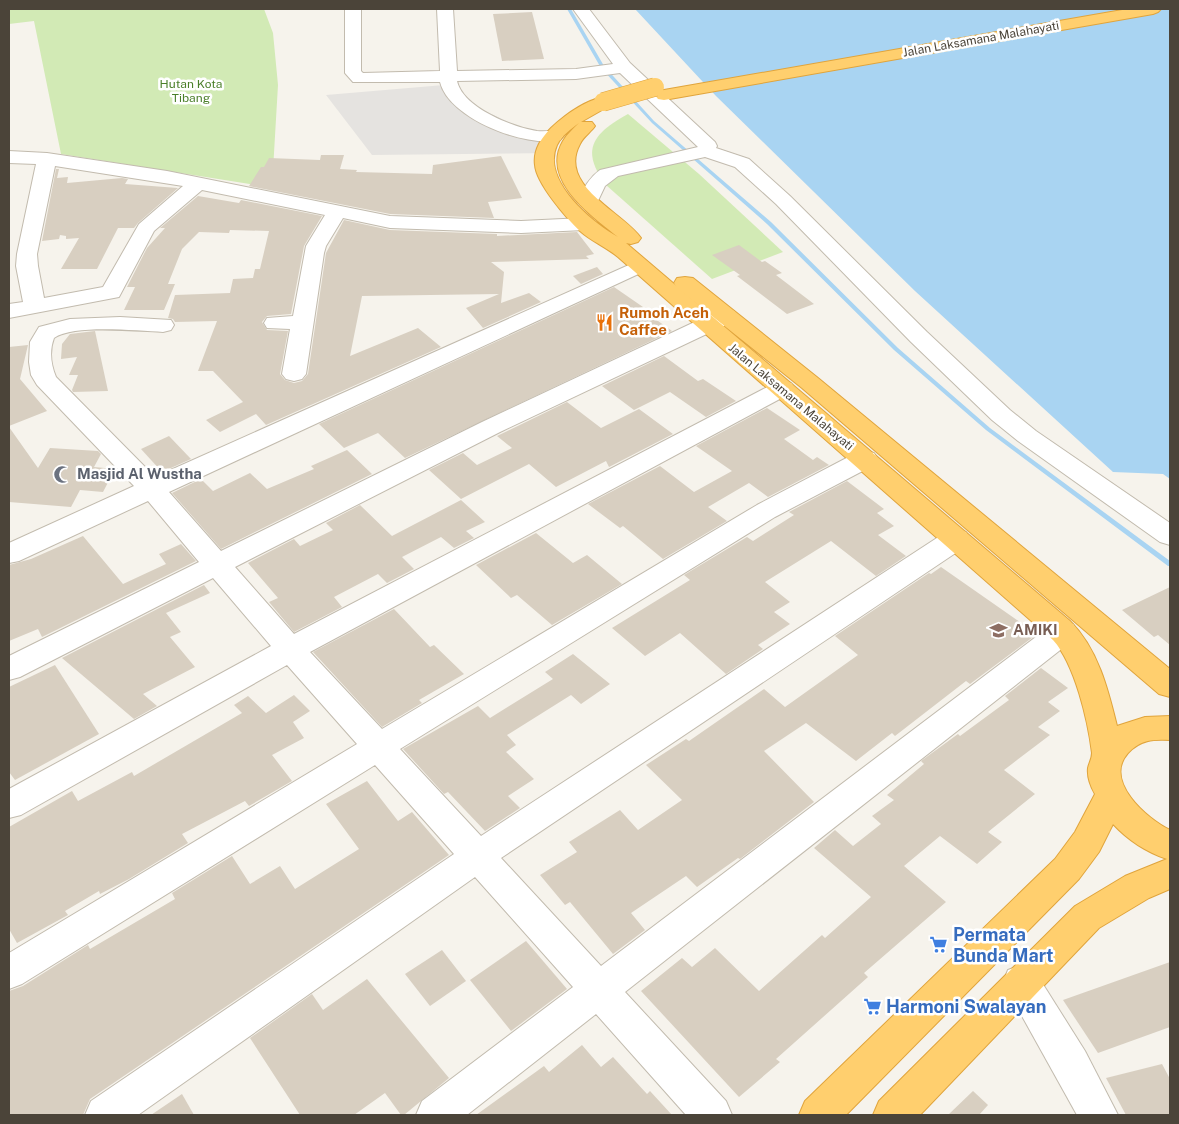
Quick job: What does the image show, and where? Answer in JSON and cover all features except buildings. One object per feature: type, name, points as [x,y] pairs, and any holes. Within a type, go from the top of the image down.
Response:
[{"type":"highway","name":"Jalan Laksamana Malahayati","points":[[1103,9],[660,91],[609,106],[567,123],[554,136],[546,149],[544,165],[546,172],[584,224],[716,320],[810,383],[1170,686]]},
{"type":"highway","name":"Jalan Laksamana Malahayati","points":[[709,82],[1153,9]]},
{"type":"highway","name":"Jalan Laksamana Malahayati","points":[[609,106],[574,137],[566,151],[564,167],[570,179],[589,201],[716,320],[783,388],[1008,582],[1063,632],[1078,654],[1090,684],[1108,756],[1105,768],[1110,795]]},
{"type":"highway","points":[[1108,756],[1116,744],[1129,734],[1146,729],[1170,728]]},
{"type":"highway","points":[[1110,795],[1122,813],[1140,830],[1170,846]]},
{"type":"highway","points":[[819,1115],[1067,869],[1087,842],[1110,795]]},
{"type":"highway","points":[[893,1115],[1087,917],[1137,887],[1170,873]]},
{"type":"street","points":[[353,9],[353,70],[355,76],[365,78],[586,73],[617,67]]},
{"type":"street","points":[[445,9],[449,84],[458,98],[473,112],[492,123],[536,136],[554,136]]},
{"type":"street","points":[[581,9],[617,67],[708,144],[702,152]]},
{"type":"street","points":[[589,201],[592,189],[604,175],[620,169],[702,152],[735,160],[782,200],[919,337],[1001,415],[1027,436],[1170,536]]},
{"type":"street","points":[[9,157],[48,159],[198,183],[379,221],[449,226],[584,224]]},
{"type":"street","points":[[35,306],[27,266],[27,254],[39,191],[48,159]]},
{"type":"street","points":[[95,324],[146,228],[198,183]]},
{"type":"street","points":[[294,374],[301,322],[316,246],[337,212]]},
{"type":"street","points":[[9,554],[640,266]]},
{"type":"street","points":[[9,311],[111,292]]},
{"type":"street","points":[[9,669],[491,427],[716,320]]},
{"type":"street","points":[[275,323],[301,322]]},
{"type":"street","points":[[163,325],[95,324],[56,328],[45,334],[42,338],[40,355],[45,380],[151,488],[290,649],[476,857],[712,1115]]},
{"type":"street","points":[[9,805],[290,649],[783,388]]},
{"type":"street","points":[[9,972],[377,746],[766,511],[865,460]]},
{"type":"street","points":[[105,1115],[476,857],[956,538]]},
{"type":"street","points":[[436,1115],[1063,632]]},
{"type":"street","points":[[1022,982],[1071,1064],[1098,1115]]},
{"type":"green space","name":"Hutan Kota Tibang","points":[[9,9],[264,9],[273,33],[278,85],[273,170],[262,186],[61,154],[34,21],[9,24]]},
{"type":"green space","points":[[628,114],[699,174],[783,252],[712,279],[606,185],[593,161],[594,143],[606,128]]},
{"type":"shaded area","points":[[444,85],[459,90],[481,109],[521,128],[545,143],[556,153],[372,155],[326,95]]},
{"type":"water","points":[[635,9],[1170,9],[1170,479],[1163,474],[1113,472],[915,291],[716,96]]},
{"type":"waterway","points":[[569,9],[602,67],[653,122],[769,223],[896,349],[988,429],[1170,564]]},
{"type":"place","name":"Rumoh Aceh Caffee","points":[[605,322]]},
{"type":"place","name":"Masjid Al Wustha","points":[[63,474]]},
{"type":"place","name":"AMIKI","points":[[999,630]]},
{"type":"place","name":"Permata Bunda Mart","points":[[939,945]]},
{"type":"place","name":"Harmoni Swalayan","points":[[872,1007]]}]
